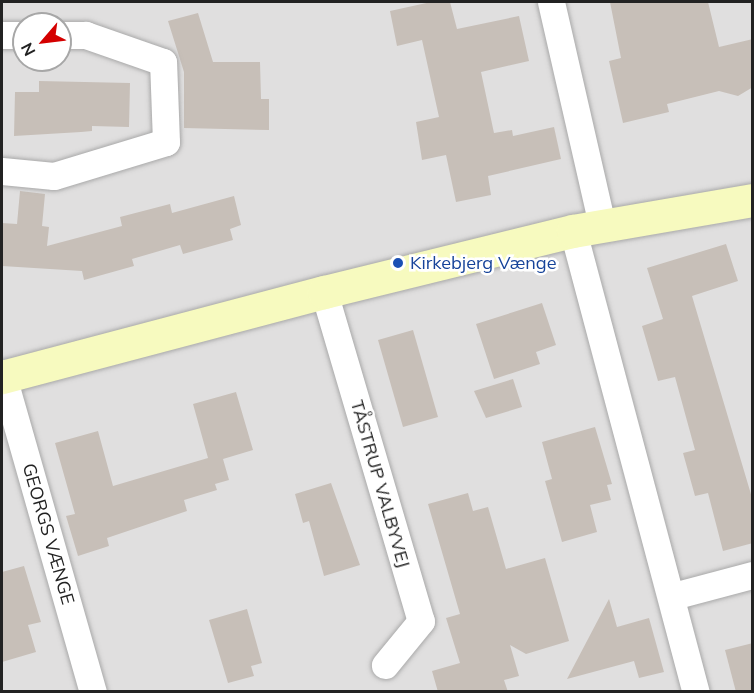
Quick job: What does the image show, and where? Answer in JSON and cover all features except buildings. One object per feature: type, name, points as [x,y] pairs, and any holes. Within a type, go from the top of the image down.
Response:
[{"type":"street","points":[[551,2],[588,228],[696,692]]},
{"type":"street","points":[[2,171],[54,176],[166,142],[163,62],[86,35],[72,35]]},
{"type":"street","points":[[2,376],[324,292],[588,228],[753,200]]},
{"type":"street","name":"TÅSTRUP VALBYVEJ","points":[[324,292],[421,621],[385,665]]},
{"type":"street","name":"GEORGS VÆNGE","points":[[2,376],[93,692]]},
{"type":"street","points":[[673,597],[753,575]]},
{"type":"shaded area","points":[[2,2],[752,2],[752,691],[2,691]]},
{"type":"place","name":"Kirkebjerg Vænge","points":[[398,263]]}]
